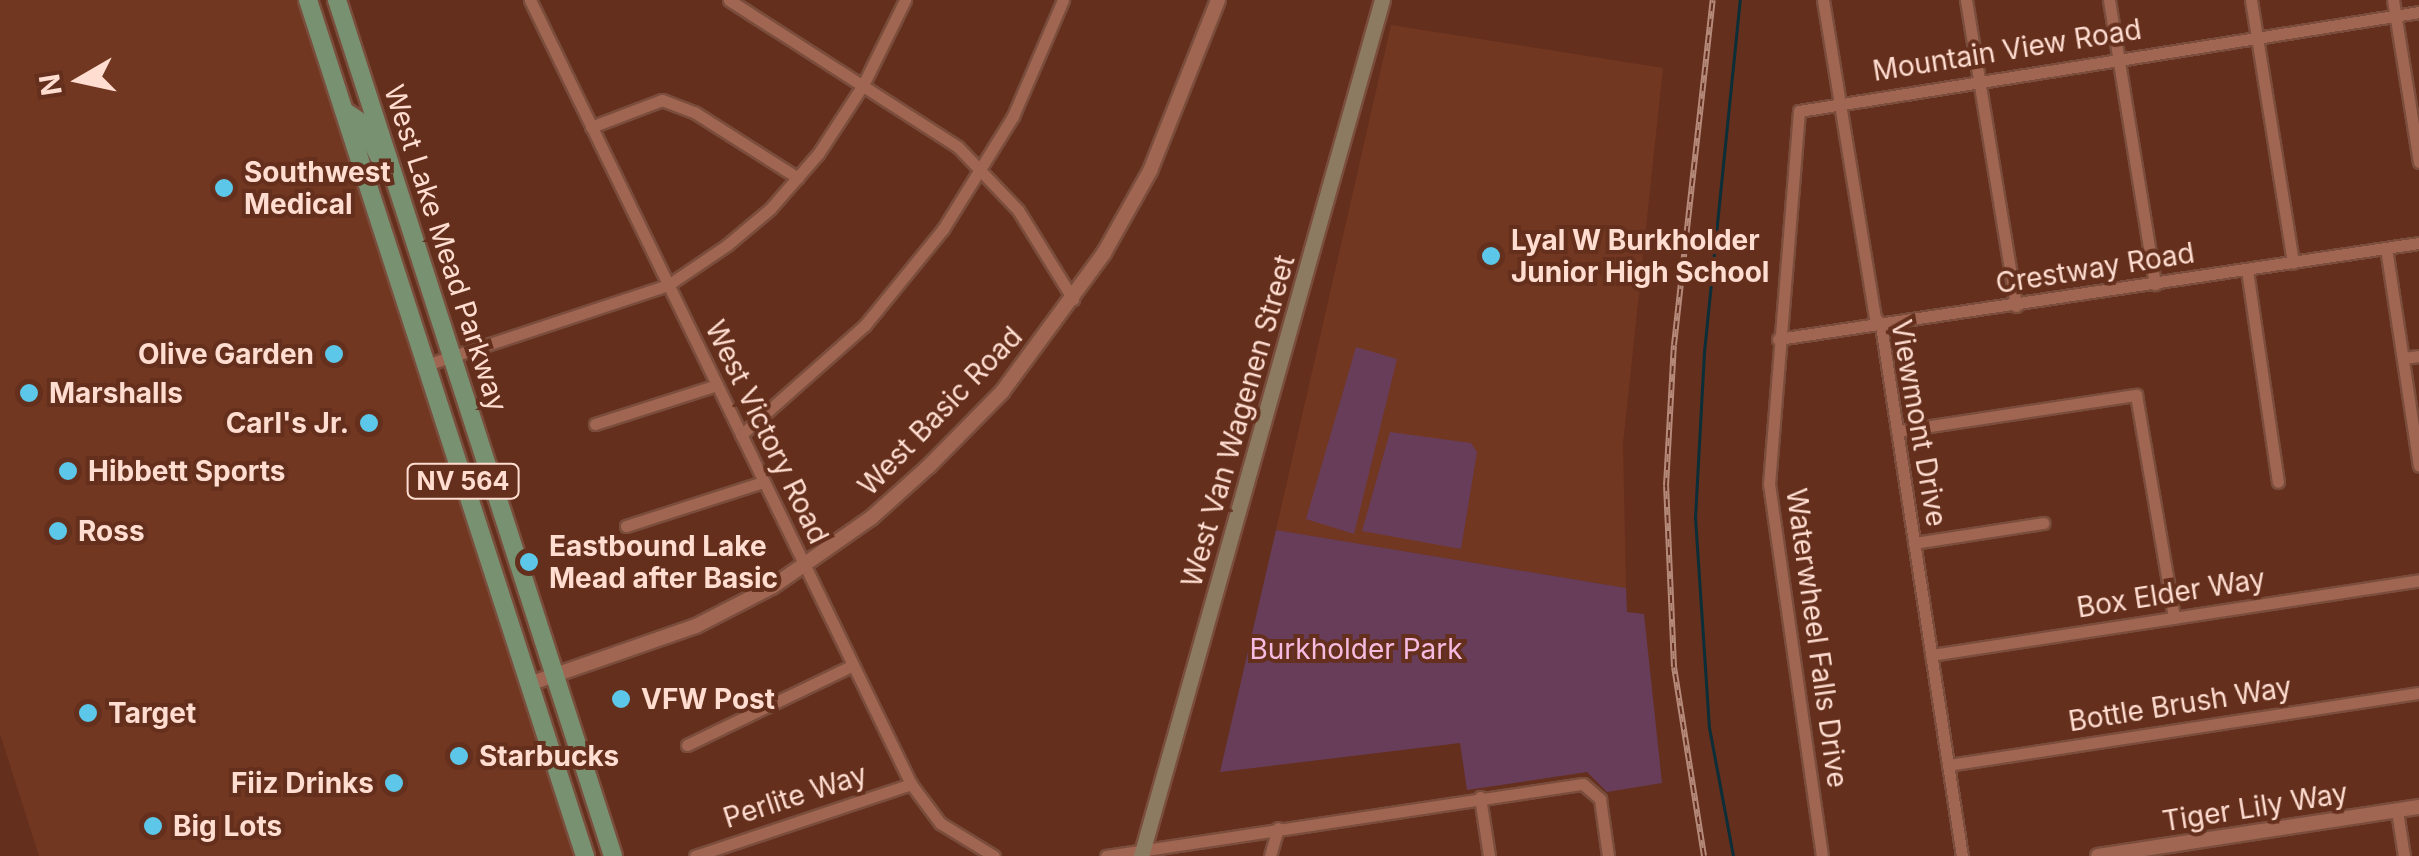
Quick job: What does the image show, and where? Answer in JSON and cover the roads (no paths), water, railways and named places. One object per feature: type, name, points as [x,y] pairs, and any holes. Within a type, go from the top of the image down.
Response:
[{"type":"main road","name":"West Lake Mead Parkway","points":[[308,0],[584,856]]},
{"type":"main road","name":"West Lake Mead Parkway","points":[[338,0],[613,856]]},
{"type":"main road","name":"West Van Wagenen Street","points":[[1142,853],[1382,0]]},
{"type":"main road","points":[[316,22],[330,39],[349,94],[371,104]]},
{"type":"main road","points":[[344,111],[362,123],[404,209]]},
{"type":"street","name":"West Victory Road","points":[[530,0],[911,784],[940,822],[994,856]]},
{"type":"street","points":[[729,0],[932,126],[983,170],[1041,242],[1073,299]]},
{"type":"street","points":[[426,366],[668,284],[728,245],[798,178],[863,85],[905,0]]},
{"type":"street","points":[[741,435],[864,325],[983,170],[1062,0]]},
{"type":"street","name":"West Basic Road","points":[[529,684],[696,626],[804,566],[929,466],[1002,392],[1073,299],[1150,171],[1218,0]]},
{"type":"street","name":"Viewmont Drive","points":[[1823,0],[1881,326],[1962,856]]},
{"type":"street","points":[[1966,0],[2016,306]]},
{"type":"street","points":[[2108,0],[2154,284]]},
{"type":"street","points":[[2250,0],[2294,263]]},
{"type":"street","points":[[2392,0],[2419,162]]},
{"type":"street","name":"Mountain View Road","points":[[1839,102],[2419,12]]},
{"type":"street","points":[[592,127],[662,100],[694,112],[798,178]]},
{"type":"street","name":"Waterwheel Falls Drive","points":[[1822,856],[1770,508],[1778,339],[1799,111],[1839,102]]},
{"type":"street","name":"Crestway Road","points":[[1778,339],[2419,243]]},
{"type":"street","points":[[2386,248],[2419,466]]},
{"type":"street","points":[[2248,270],[2278,482]]},
{"type":"street","points":[[2402,358],[2419,356]]},
{"type":"street","points":[[596,424],[717,385]]},
{"type":"street","points":[[1897,431],[2136,395],[2142,403],[2174,618]]},
{"type":"street","points":[[626,526],[763,482]]},
{"type":"street","points":[[1914,542],[2043,523]]},
{"type":"street","name":"Box Elder Way","points":[[1931,655],[2419,580]]},
{"type":"street","points":[[687,745],[853,665]]},
{"type":"street","name":"Bottle Brush Way","points":[[1948,765],[2419,693]]},
{"type":"street","name":"Perlite Way","points":[[695,856],[911,784]]},
{"type":"street","points":[[1106,856],[1480,797],[1592,787],[1608,856]]},
{"type":"street","points":[[1480,797],[1489,856]]},
{"type":"street","name":"Tiger Lily Way","points":[[2098,856],[2179,850],[2419,807]]},
{"type":"street","points":[[2397,811],[2404,856]]},
{"type":"street","points":[[1270,856],[1278,828]]},
{"type":"waterway","points":[[1733,856],[1709,728],[1695,518],[1704,352],[1740,0]]},
{"type":"railway","points":[[1704,856],[1674,667],[1666,486],[1674,345],[1713,0]]},
{"type":"place","name":"Southwest Medical","points":[[224,188]]},
{"type":"place","name":"Lyal W Burkholder Junior High School","points":[[1491,256]]},
{"type":"place","name":"Olive Garden","points":[[334,354]]},
{"type":"place","name":"Marshalls","points":[[29,393]]},
{"type":"place","name":"Carl's Jr.","points":[[369,423]]},
{"type":"place","name":"Hibbett Sports","points":[[68,471]]},
{"type":"place","name":"Ross","points":[[58,531]]},
{"type":"place","name":"Eastbound Lake Mead after Basic","points":[[529,562]]},
{"type":"place","name":"VFW Post","points":[[621,699]]},
{"type":"place","name":"Target","points":[[88,713]]},
{"type":"place","name":"Starbucks","points":[[459,756]]},
{"type":"place","name":"Fiiz Drinks","points":[[394,783]]},
{"type":"place","name":"Big Lots","points":[[153,826]]},
{"type":"park label","name":"Burkholder Park","points":[[1356,649]]}]
